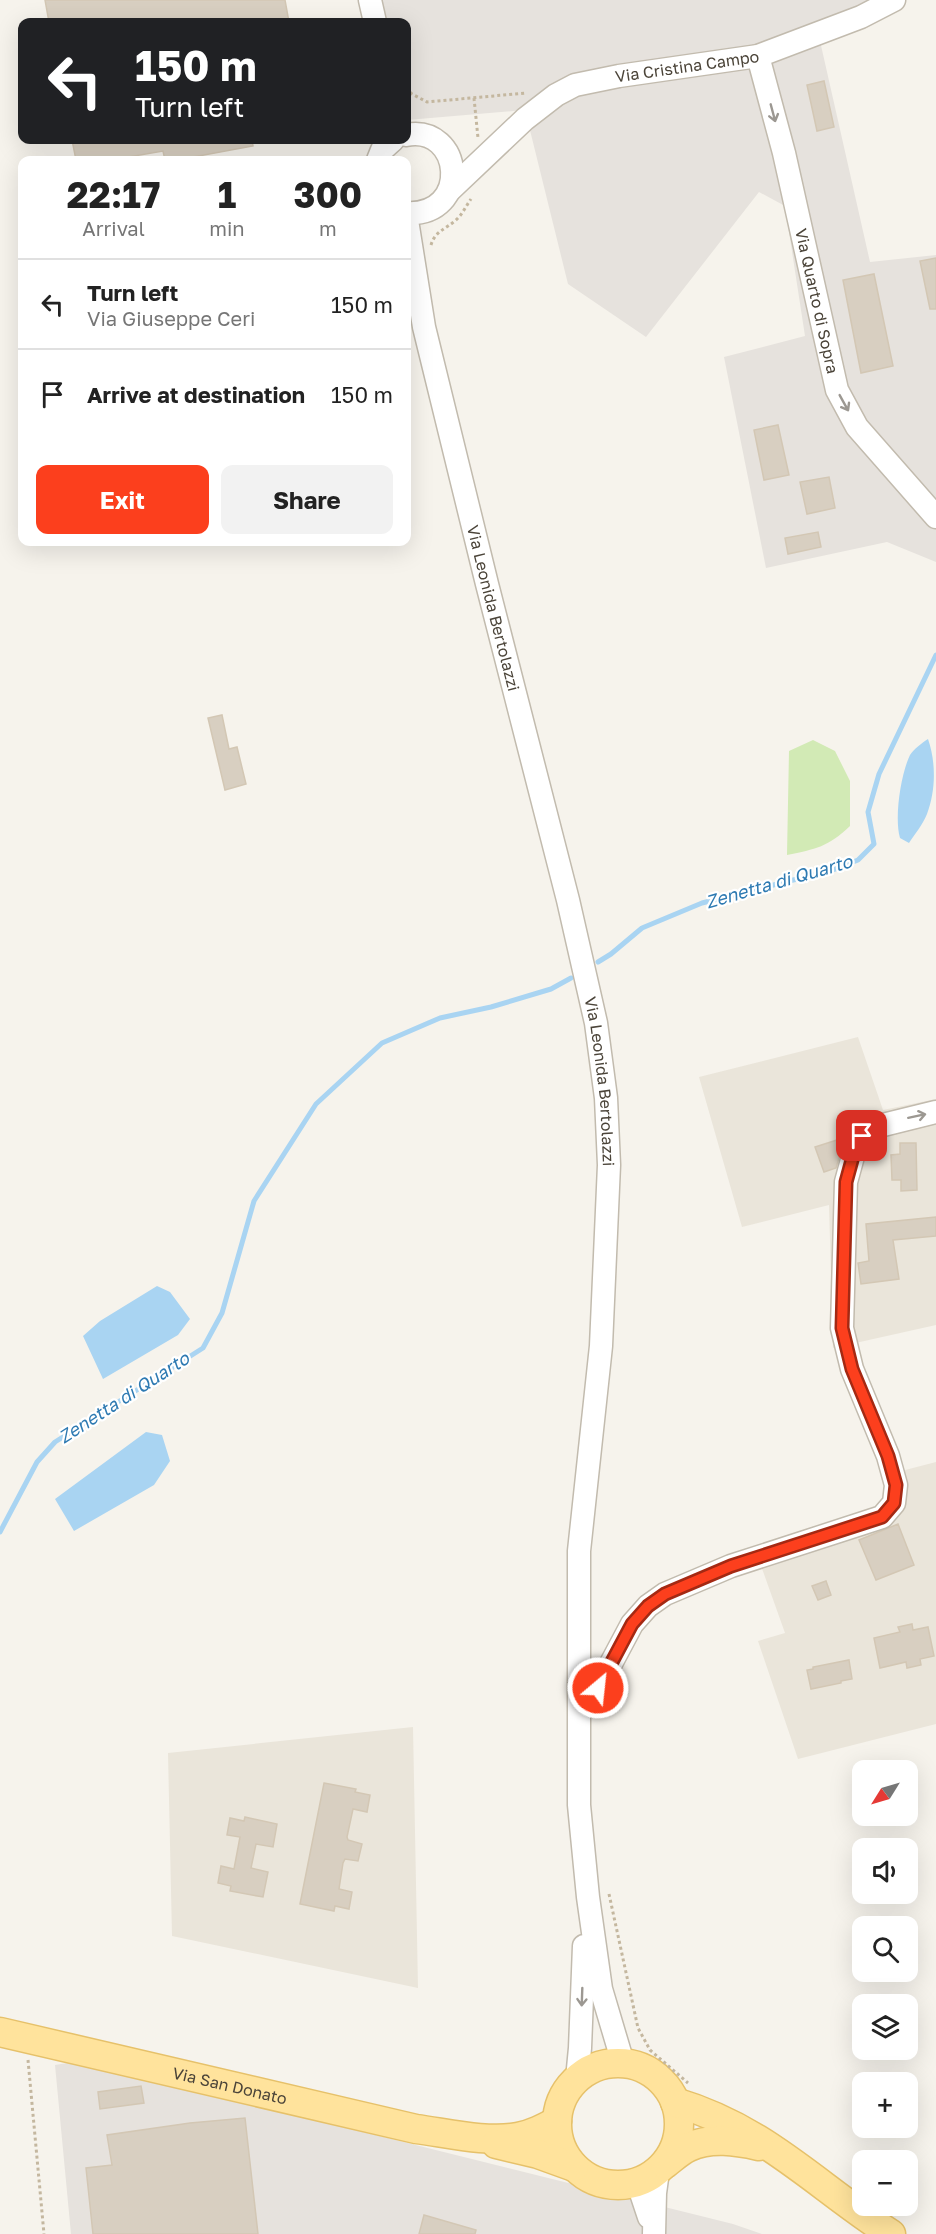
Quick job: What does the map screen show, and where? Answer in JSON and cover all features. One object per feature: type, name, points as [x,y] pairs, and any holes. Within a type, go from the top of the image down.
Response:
[{"type":"main road","name":"Via San Donato","points":[[13,2035],[416,2129],[459,2135],[516,2138],[537,2132],[557,2121]]},
{"type":"main road","points":[[789,2158],[761,2146],[738,2141],[709,2141],[688,2147],[653,2173],[618,2186],[587,2177],[574,2167],[564,2153],[558,2137],[557,2121],[563,2098],[576,2079],[590,2069],[606,2064],[623,2063],[640,2067],[655,2075],[667,2087],[683,2094],[698,2109],[731,2124],[789,2158],[891,2234]]},
{"type":"main road","points":[[653,2173],[674,2150],[679,2134],[683,2094]]},
{"type":"main road","name":"Via San Donato","points":[[459,2135],[538,2154],[574,2167]]},
{"type":"street","points":[[370,0],[374,18]]},
{"type":"street","name":"Via Cristina Campo","points":[[442,199],[487,151],[556,95],[575,85],[620,76],[758,56],[861,16],[894,0]]},
{"type":"street","name":"Via Quarto di Sopra","points":[[758,56],[784,153],[837,390],[857,427],[936,517]]},
{"type":"street","points":[[411,134],[429,137],[441,145],[468,153],[487,151]]},
{"type":"street","points":[[380,156],[382,150],[390,144]]},
{"type":"street","points":[[411,213],[416,213],[442,199],[453,170],[450,158],[441,145]]},
{"type":"street","name":"Via Leonida Bertolazzi","points":[[416,284],[419,253],[429,216],[442,199]]},
{"type":"street","name":"Via Leonida Bertolazzi","points":[[411,248],[424,327],[568,900],[596,1023],[606,1098],[609,1165],[601,1346],[579,1551],[579,1805],[598,1892],[601,1989],[623,2063]]},
{"type":"street","points":[[580,1712],[598,1688],[632,1624],[648,1606],[665,1594],[731,1566],[882,1517],[894,1503],[896,1485],[888,1456],[852,1369],[842,1328],[846,1182],[855,1149],[862,1136],[875,1127],[936,1112]]},
{"type":"street","name":"Via Leonida Bertolazzi","points":[[576,2079],[598,1892]]},
{"type":"street","points":[[653,2173],[640,2190],[653,2234]]},
{"type":"path","points":[[411,93],[427,102],[474,98],[487,151]]},
{"type":"path","points":[[430,250],[433,239],[439,231],[455,220],[472,197]]},
{"type":"path","points":[[598,1892],[638,2028],[650,2050],[682,2076],[683,2094]]},
{"type":"path","points":[[13,2035],[44,2234]]},
{"type":"shaded area","points":[[370,0],[906,0],[820,41],[870,262],[936,255],[936,562],[887,542],[766,568],[724,357],[805,336],[785,206],[759,192],[646,337],[568,284],[525,110],[411,120],[411,18],[373,18]]},
{"type":"shaded area","points":[[858,1037],[883,1110],[936,1099],[936,1325],[833,1348],[829,1205],[742,1227],[699,1077]]},
{"type":"shaded area","points":[[936,1462],[936,1724],[798,1759],[758,1641],[785,1633],[755,1549],[879,1512],[889,1494],[886,1475]]},
{"type":"shaded area","points":[[413,1727],[418,1988],[172,1936],[168,1753]]},
{"type":"shaded area","points":[[74,2062],[143,2077],[733,2224],[762,2234],[71,2234],[55,2065]]},
{"type":"green space","points":[[813,740],[835,751],[850,781],[850,826],[835,839],[821,846],[787,855],[789,751]]},
{"type":"water","points":[[928,739],[934,767],[932,795],[925,818],[909,843],[900,838],[898,829],[901,784],[910,755]]},
{"type":"water","points":[[157,1286],[170,1292],[190,1319],[178,1335],[103,1379],[83,1336],[100,1321]]},
{"type":"water","points":[[146,1432],[162,1435],[170,1461],[154,1485],[74,1531],[55,1499]]},
{"type":"building","points":[[45,0],[285,0],[288,18],[48,18]]},
{"type":"building","points":[[824,81],[834,127],[817,131],[807,85]]},
{"type":"building","points":[[73,144],[253,144],[253,146],[199,156],[164,156],[163,151],[134,156],[75,156]]},
{"type":"building","points":[[936,258],[936,309],[930,309],[920,261]]},
{"type":"building","points":[[874,274],[893,366],[861,373],[843,280]]},
{"type":"building","points":[[778,425],[789,475],[764,480],[754,430]]},
{"type":"building","points":[[829,477],[835,508],[807,514],[800,482]]},
{"type":"building","points":[[818,532],[821,547],[788,554],[785,538]]},
{"type":"building","points":[[222,715],[229,749],[237,747],[246,784],[225,790],[208,718]]},
{"type":"building","points":[[837,1140],[841,1151],[836,1168],[824,1172],[815,1147]]},
{"type":"building","points":[[900,1143],[916,1143],[917,1190],[901,1191],[901,1180],[892,1180],[891,1155],[900,1154]]},
{"type":"building","points":[[936,1217],[936,1236],[893,1240],[899,1279],[861,1284],[858,1263],[869,1261],[866,1224]]},
{"type":"building","points":[[898,1524],[914,1565],[876,1580],[859,1540]]},
{"type":"building","points":[[826,1581],[831,1595],[818,1600],[812,1586]]},
{"type":"building","points":[[912,1624],[913,1630],[928,1627],[934,1656],[920,1659],[921,1665],[907,1668],[906,1662],[880,1668],[874,1638],[900,1632],[898,1627]]},
{"type":"building","points":[[849,1660],[852,1679],[811,1689],[807,1670]]},
{"type":"building","points":[[324,1783],[356,1789],[355,1792],[370,1795],[367,1812],[353,1809],[347,1837],[348,1840],[362,1844],[358,1861],[345,1859],[343,1863],[339,1889],[352,1892],[349,1909],[335,1906],[334,1911],[300,1904]]},
{"type":"building","points":[[245,1817],[277,1824],[273,1847],[256,1844],[251,1868],[268,1872],[263,1897],[230,1891],[231,1886],[218,1883],[221,1866],[234,1869],[240,1837],[227,1835],[230,1818],[244,1821]]},
{"type":"building","points":[[141,2086],[144,2103],[100,2109],[98,2092]]},
{"type":"building","points":[[245,2118],[258,2234],[93,2234],[86,2168],[112,2165],[107,2135]]},
{"type":"building","points":[[424,2215],[476,2230],[475,2234],[419,2234]]},
{"type":"waterway","name":"Zenetta di Quarto","points":[[598,962],[642,928],[702,903],[833,870],[858,860],[874,844],[868,812],[879,774],[936,655]]},
{"type":"waterway","name":"Zenetta di Quarto","points":[[0,1532],[37,1462],[55,1442],[203,1348],[222,1313],[254,1201],[316,1104],[382,1043],[440,1018],[491,1007],[551,989],[571,978]]},
{"type":"route","points":[[598,1688],[632,1624],[648,1606],[665,1594],[731,1566],[854,1528],[882,1517],[894,1503],[896,1485],[888,1456],[852,1369],[842,1328],[846,1182],[855,1149],[862,1136]]}]
